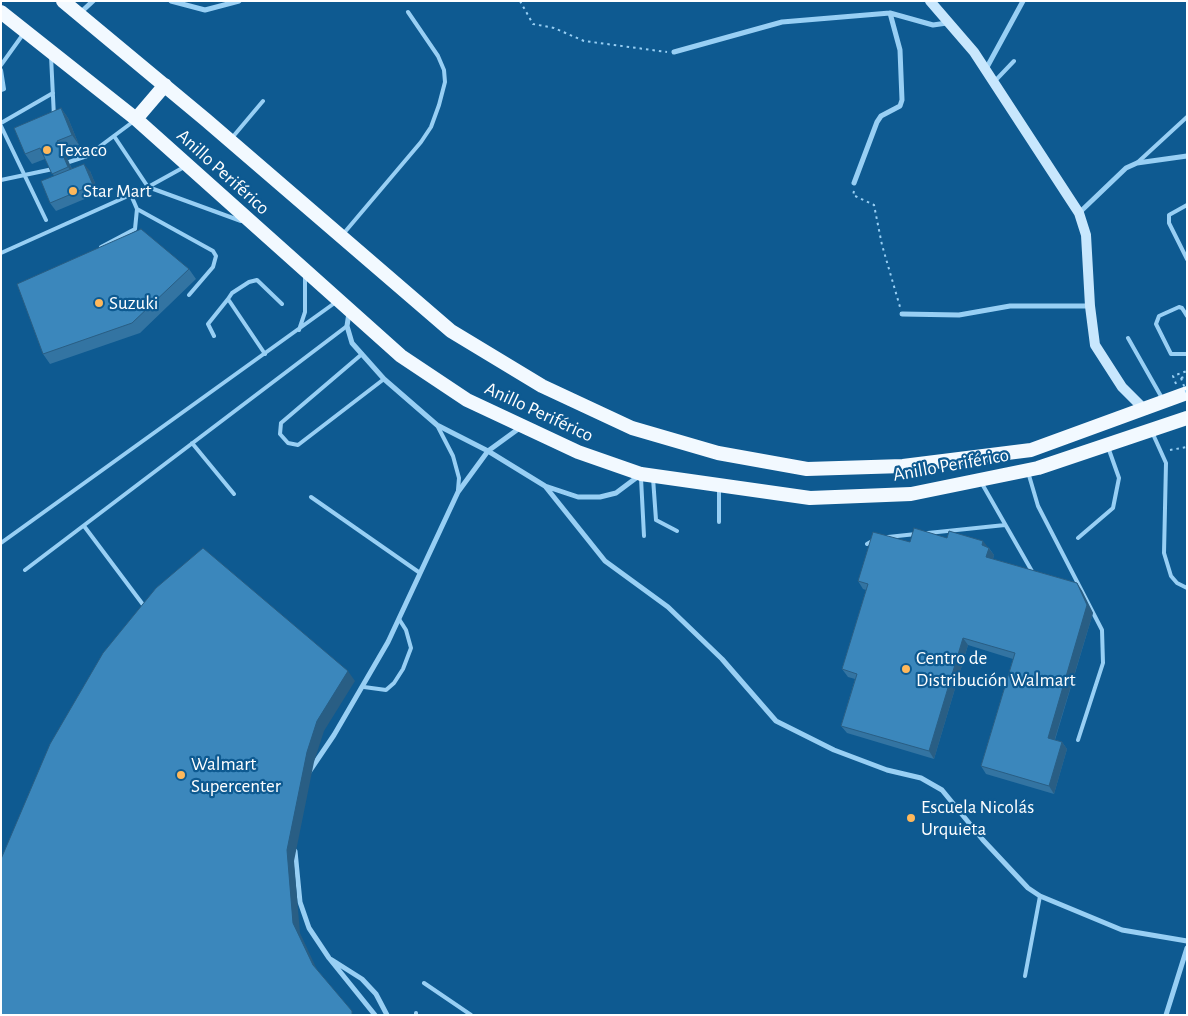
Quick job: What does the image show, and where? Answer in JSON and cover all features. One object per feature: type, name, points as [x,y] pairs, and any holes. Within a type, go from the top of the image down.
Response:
[{"type":"highway","name":"Anillo Periférico","points":[[73,6],[451,331],[542,386],[632,428],[718,453],[807,469],[903,466],[1031,450],[1145,410],[1187,393]]},
{"type":"highway","name":"Anillo Periférico","points":[[1,12],[136,119],[188,165],[338,301],[348,319],[467,400],[521,427],[578,452],[647,475],[810,498],[911,494],[1027,470],[1187,418]]},
{"type":"highway","points":[[136,119],[165,86]]},
{"type":"main road","points":[[930,1],[974,52],[986,69],[1079,213],[1086,235],[1090,306],[1096,345],[1122,387],[1145,410]]},
{"type":"street","points":[[73,6],[93,1]]},
{"type":"street","points":[[171,1],[205,10],[239,1]]},
{"type":"street","points":[[986,69],[1023,1]]},
{"type":"street","points":[[854,183],[877,122],[881,116],[900,106],[902,100],[900,50],[890,13]]},
{"type":"street","points":[[674,52],[782,22],[890,13],[933,25],[947,23]]},
{"type":"street","points":[[1079,213],[1126,168],[1137,163],[1187,156]]},
{"type":"street","points":[[902,314],[959,315],[1010,306],[1090,306]]},
{"type":"street","points":[[348,319],[352,343],[384,379],[437,425],[488,451],[545,486],[578,497],[600,497],[616,493],[647,475]]},
{"type":"street","points":[[306,782],[308,774],[364,688],[399,620],[458,492],[488,451],[521,427]]},
{"type":"street","points":[[545,486],[605,561],[668,607],[722,659],[776,722],[834,750],[887,770],[922,778],[942,790],[983,840],[1028,888],[1040,896],[1122,930],[1187,941]]},
{"type":"street","points":[[295,842],[294,859],[300,902],[309,928],[329,958],[375,1015]]},
{"type":"street","points":[[1166,1015],[1187,948]]},
{"type":"street","points":[[329,958],[362,978],[376,994],[387,1015]]},
{"type":"lane","points":[[341,237],[421,142],[431,127],[439,106],[445,82],[444,70],[438,56],[408,12]]},
{"type":"lane","points":[[1,65],[26,31]]},
{"type":"lane","points":[[51,51],[54,124]]},
{"type":"lane","points":[[994,82],[1014,61]]},
{"type":"lane","points":[[1,70],[4,89],[1,90]]},
{"type":"lane","points":[[46,220],[1,125],[53,93]]},
{"type":"lane","points":[[229,141],[263,102]]},
{"type":"lane","points":[[1137,163],[1187,117]]},
{"type":"lane","points":[[69,162],[87,156],[136,119]]},
{"type":"lane","points":[[114,136],[148,187],[255,226]]},
{"type":"lane","points":[[70,149],[75,153],[87,156]]},
{"type":"lane","points":[[1,253],[148,187],[188,165]]},
{"type":"lane","points":[[1,180],[52,169]]},
{"type":"lane","points":[[95,250],[135,229],[137,210],[131,195]]},
{"type":"lane","points":[[1187,205],[1169,215],[1169,223],[1187,258]]},
{"type":"lane","points":[[137,210],[213,251],[216,256],[213,267],[190,295]]},
{"type":"lane","points":[[299,330],[305,312],[304,271]]},
{"type":"lane","points":[[214,336],[208,324],[232,293],[249,282],[258,280],[282,304]]},
{"type":"lane","points":[[228,299],[265,354]]},
{"type":"lane","points":[[1,543],[338,301]]},
{"type":"lane","points":[[1187,316],[1182,308],[1179,307],[1159,316],[1156,324],[1171,354],[1187,354]]},
{"type":"lane","points":[[25,570],[192,443],[348,319]]},
{"type":"lane","points":[[1128,338],[1164,402]]},
{"type":"lane","points":[[362,354],[281,423],[280,434],[288,443],[298,445],[384,379]]},
{"type":"lane","points":[[437,425],[453,456],[459,478],[458,492]]},
{"type":"lane","points":[[1151,430],[1166,463],[1164,553],[1171,576],[1177,583],[1187,588]]},
{"type":"lane","points":[[192,443],[234,494]]},
{"type":"lane","points":[[1078,538],[1113,508],[1119,478],[1107,444]]},
{"type":"lane","points":[[1027,470],[1038,506],[1102,630],[1102,663],[1078,740]]},
{"type":"lane","points":[[647,475],[656,520],[677,531]]},
{"type":"lane","points":[[644,536],[647,475]]},
{"type":"lane","points":[[980,480],[1032,573]]},
{"type":"lane","points":[[719,486],[719,522]]},
{"type":"lane","points":[[311,497],[420,573]]},
{"type":"lane","points":[[886,537],[1005,525]]},
{"type":"lane","points":[[84,526],[144,606]]},
{"type":"lane","points":[[867,544],[876,538]]},
{"type":"lane","points":[[364,688],[386,690],[403,668],[411,648],[406,630],[399,620]]},
{"type":"lane","points":[[301,767],[308,774]]},
{"type":"lane","points":[[1025,976],[1040,896]]},
{"type":"lane","points":[[294,909],[300,902]]},
{"type":"lane","points":[[424,983],[471,1015]]},
{"type":"path","points":[[520,1],[534,24],[554,28],[584,41],[674,52]]},
{"type":"path","points":[[854,183],[853,195],[874,206],[882,245],[902,314]]},
{"type":"path","points":[[1173,376],[1187,372]]},
{"type":"path","points":[[1187,376],[1181,378],[1187,393]]},
{"type":"path","points":[[1159,448],[1170,450],[1187,447]]},
{"type":"building","name":"Texaco","points":[[61,108],[72,135],[57,141],[68,167],[52,174],[40,148],[25,154],[14,128]]},
{"type":"building","points":[[84,164],[93,185],[50,203],[41,181]]},
{"type":"building","name":"Suzuki","points":[[141,229],[189,269],[132,323],[43,354],[17,284]]},
{"type":"building","name":"Centro de Distribución Walmart","points":[[914,528],[947,538],[949,531],[983,541],[982,545],[989,548],[986,557],[1077,583],[1087,605],[1048,738],[1062,742],[1049,786],[981,766],[1015,653],[963,638],[929,751],[841,726],[857,674],[842,669],[868,584],[858,581],[873,532],[910,542]]},
{"type":"building","name":"Walmart Supercenter","points":[[203,548],[348,671],[317,721],[307,752],[287,850],[293,923],[313,965],[352,1011],[352,1015],[1,1015],[1,859],[50,744],[103,653],[156,588]]},
{"type":"place","name":"Texaco","points":[[47,150]]},
{"type":"place","name":"Star Mart","points":[[73,191]]},
{"type":"place","name":"Suzuki","points":[[99,303]]},
{"type":"place","name":"Centro de Distribución Walmart","points":[[906,669]]},
{"type":"place","name":"Walmart Supercenter","points":[[181,775]]},
{"type":"place","name":"Escuela Nicolás Urquieta","points":[[911,818]]}]
